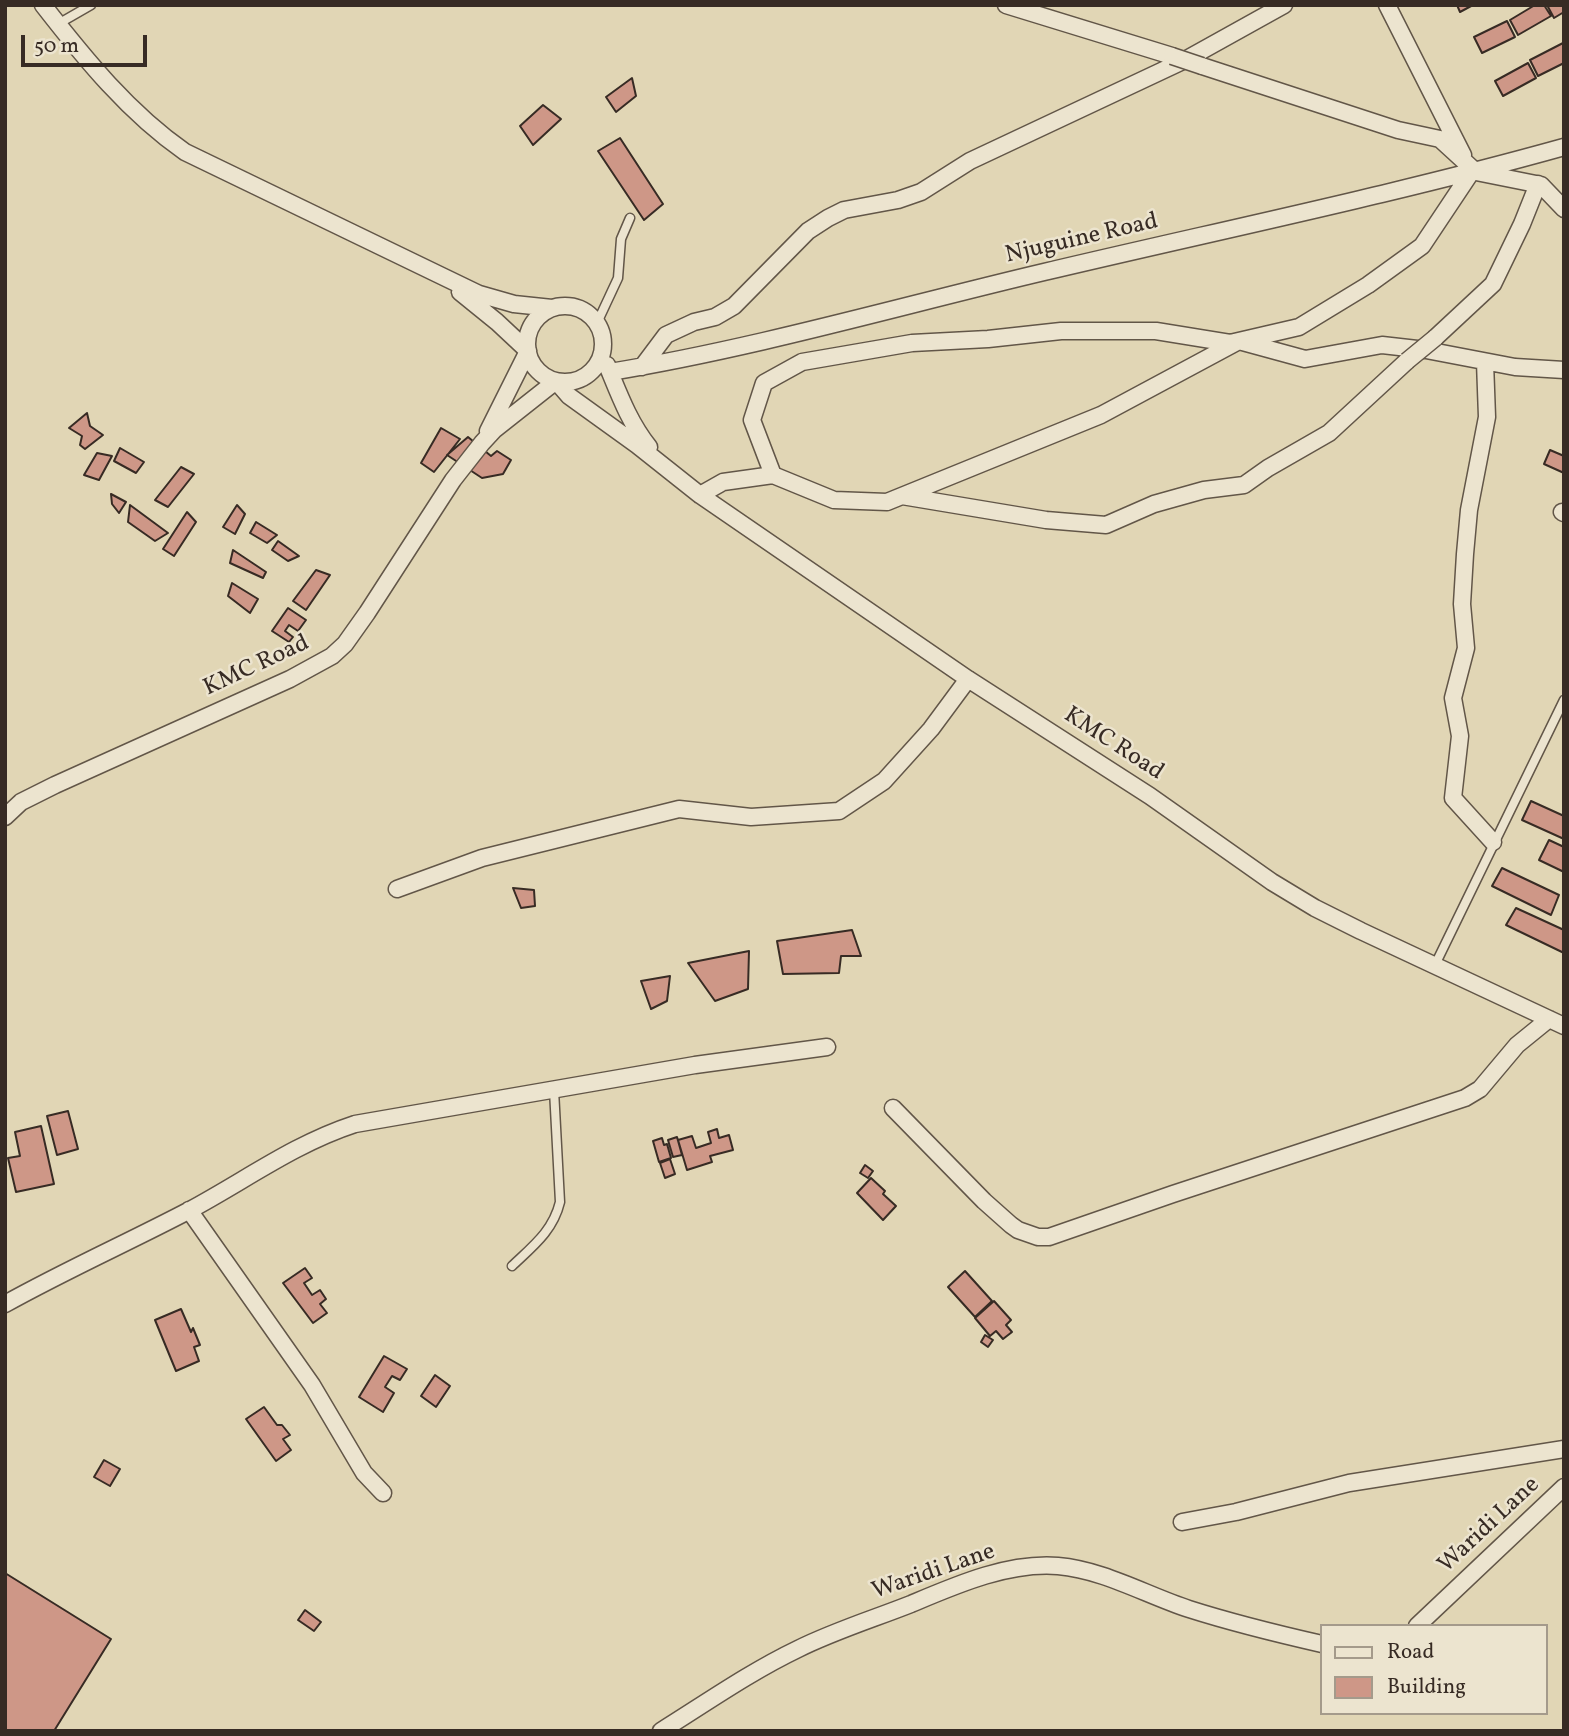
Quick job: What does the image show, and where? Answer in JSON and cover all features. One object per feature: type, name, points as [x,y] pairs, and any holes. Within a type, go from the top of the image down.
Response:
[{"type":"street","points":[[43,5],[133,110],[185,152],[479,294],[514,304],[552,308],[576,307],[588,313],[603,334],[601,360],[593,371],[582,379],[556,381],[545,376],[536,368],[528,351],[440,277]]},
{"type":"street","points":[[1006,5],[1202,65],[1398,130],[1440,139],[1472,171],[1541,185],[1564,209]]},
{"type":"street","points":[[642,367],[666,335],[694,322],[715,317],[734,306],[785,252],[808,231],[828,218],[844,210],[898,201],[921,192],[970,161],[1185,60],[1284,5]]},
{"type":"street","points":[[1387,5],[1472,171]]},
{"type":"street","name":"Njuguine Road","points":[[610,372],[642,367],[1564,147]]},
{"type":"street","points":[[773,475],[752,420],[764,383],[802,362],[912,342],[989,339],[1060,331],[1156,331],[1230,343],[1299,327],[1368,285],[1422,246],[1472,171]]},
{"type":"street","points":[[902,496],[1046,520],[1105,525],[1153,504],[1204,490],[1244,485],[1329,433],[1493,284],[1538,184]]},
{"type":"street","points":[[528,351],[528,334],[533,323],[541,314],[552,308]]},
{"type":"street","points":[[700,495],[723,482],[773,475],[834,500],[887,502],[1101,415],[1239,341],[1305,359],[1382,345],[1426,350],[1515,367],[1564,370]]},
{"type":"street","name":"KMC Road","points":[[604,345],[610,372],[636,431],[661,463]]},
{"type":"street","name":"KMC Road","points":[[482,443],[528,351]]},
{"type":"street","points":[[1485,362],[1487,416],[1469,510],[1464,567],[1462,604],[1466,648],[1453,698],[1460,736],[1453,798],[1493,842]]},
{"type":"street","name":"KMC Road","points":[[5,817],[22,802],[55,785],[290,679],[332,656],[345,644],[367,613],[453,480],[482,443],[494,430],[556,381],[569,396],[700,495],[968,679],[1150,796],[1293,895],[1434,967],[1556,1022]]},
{"type":"street","points":[[397,889],[482,858],[679,809],[751,817],[839,811],[884,781],[930,729],[968,679]]},
{"type":"street","points":[[893,1108],[1012,1226],[1038,1237],[1049,1237],[1465,1098],[1480,1089],[1517,1045],[1556,1022]]},
{"type":"street","points":[[5,1304],[190,1210],[271,1161],[331,1132],[355,1124],[695,1065],[827,1047]]},
{"type":"street","points":[[190,1210],[312,1385],[364,1473],[383,1493]]},
{"type":"street","points":[[1182,1521],[1236,1513],[1349,1483],[1564,1449]]},
{"type":"street","name":"Waridi Lane","points":[[1418,1624],[1564,1487]]},
{"type":"street","name":"Waridi Lane","points":[[661,1731],[764,1668],[837,1631],[954,1586],[1029,1566],[1059,1566],[1085,1572],[1187,1608],[1320,1643]]},
{"type":"lane","points":[[58,24],[91,5]]},
{"type":"lane","points":[[597,323],[618,278],[621,239],[630,218]]},
{"type":"lane","points":[[1434,967],[1564,700]]},
{"type":"lane","points":[[512,1266],[546,1234],[556,1218],[560,1202],[554,1090]]},
{"type":"building","points":[[1457,5],[1473,5],[1460,12]]},
{"type":"building","points":[[1535,5],[1544,5],[1551,16],[1518,35],[1510,20]]},
{"type":"building","points":[[1547,5],[1564,5],[1564,12],[1554,18]]},
{"type":"building","points":[[1507,21],[1515,37],[1482,53],[1474,37]]},
{"type":"building","points":[[1563,43],[1564,63],[1538,76],[1530,60]]},
{"type":"building","points":[[1528,63],[1536,78],[1503,96],[1495,81]]},
{"type":"building","points":[[632,78],[636,96],[616,112],[606,97]]},
{"type":"building","points":[[543,105],[561,119],[533,145],[520,126]]},
{"type":"building","points":[[620,138],[663,204],[644,220],[598,151]]},
{"type":"building","points":[[87,413],[90,426],[103,435],[85,449],[80,445],[82,436],[69,428]]},
{"type":"building","points":[[441,428],[460,439],[434,472],[421,463]]},
{"type":"building","points":[[468,437],[491,456],[497,451],[511,460],[503,474],[482,478],[447,455]]},
{"type":"building","points":[[120,448],[144,462],[136,473],[114,461]]},
{"type":"building","points":[[1550,450],[1564,456],[1564,473],[1544,464]]},
{"type":"building","points":[[97,453],[112,456],[99,480],[84,475]]},
{"type":"building","points":[[181,467],[194,474],[168,507],[155,500]]},
{"type":"building","points":[[111,494],[126,502],[119,513],[112,504]]},
{"type":"building","points":[[130,505],[168,533],[155,541],[128,522]]},
{"type":"building","points":[[237,505],[245,514],[235,534],[223,527]]},
{"type":"building","points":[[187,512],[196,522],[174,556],[163,549]]},
{"type":"building","points":[[256,522],[277,535],[267,543],[250,533]]},
{"type":"building","points":[[278,541],[299,556],[288,561],[272,550]]},
{"type":"building","points":[[233,550],[266,572],[263,578],[230,563]]},
{"type":"building","points":[[316,570],[330,575],[306,610],[293,601]]},
{"type":"building","points":[[232,583],[258,599],[250,613],[228,596]]},
{"type":"building","points":[[288,608],[306,620],[298,631],[289,625],[285,631],[293,637],[289,642],[272,631]]},
{"type":"building","points":[[1531,801],[1564,816],[1564,839],[1522,820]]},
{"type":"building","points":[[1549,840],[1564,847],[1564,872],[1539,860]]},
{"type":"building","points":[[1502,868],[1559,895],[1551,915],[1492,886]]},
{"type":"building","points":[[513,888],[534,890],[535,906],[521,908]]},
{"type":"building","points":[[1516,908],[1564,930],[1564,953],[1506,925]]},
{"type":"building","points":[[852,930],[861,956],[841,956],[839,973],[783,974],[777,941]]},
{"type":"building","points":[[749,951],[748,989],[715,1001],[688,963]]},
{"type":"building","points":[[670,976],[667,1001],[651,1009],[641,981]]},
{"type":"building","points":[[68,1111],[78,1149],[57,1155],[47,1116]]},
{"type":"building","points":[[41,1126],[54,1184],[16,1192],[8,1158],[20,1156],[15,1132]]},
{"type":"building","points":[[717,1129],[719,1138],[729,1135],[733,1150],[710,1156],[712,1162],[687,1170],[678,1140],[692,1136],[696,1148],[711,1143],[708,1132]]},
{"type":"building","points":[[677,1137],[682,1155],[673,1157],[668,1140]]},
{"type":"building","points":[[662,1138],[671,1158],[659,1162],[653,1141]]},
{"type":"building","points":[[670,1159],[675,1174],[665,1178],[660,1163]]},
{"type":"building","points":[[865,1165],[873,1171],[868,1178],[860,1173]]},
{"type":"building","points":[[871,1178],[896,1206],[883,1220],[857,1193]]},
{"type":"building","points":[[305,1268],[312,1278],[304,1283],[312,1295],[320,1290],[326,1299],[320,1304],[327,1313],[313,1323],[283,1283]]},
{"type":"building","points":[[965,1271],[992,1301],[975,1317],[948,1287]]},
{"type":"building","points":[[994,1301],[1011,1320],[1006,1325],[1012,1332],[1003,1339],[996,1331],[990,1336],[975,1318]]},
{"type":"building","points":[[181,1309],[200,1345],[194,1347],[199,1361],[176,1371],[155,1320]]},
{"type":"building","points":[[985,1335],[993,1340],[988,1347],[981,1342]]},
{"type":"building","points":[[384,1356],[407,1369],[400,1380],[392,1376],[385,1387],[394,1393],[383,1412],[359,1397]]},
{"type":"building","points":[[435,1375],[450,1386],[436,1407],[421,1396]]},
{"type":"building","points":[[264,1407],[277,1425],[282,1425],[290,1435],[283,1439],[291,1450],[276,1461],[246,1419]]},
{"type":"building","points":[[104,1460],[120,1469],[110,1486],[94,1477]]},
{"type":"building","points":[[5,1573],[111,1639],[54,1731],[5,1731]]},
{"type":"building","points":[[305,1610],[321,1622],[314,1631],[298,1620]]}]
